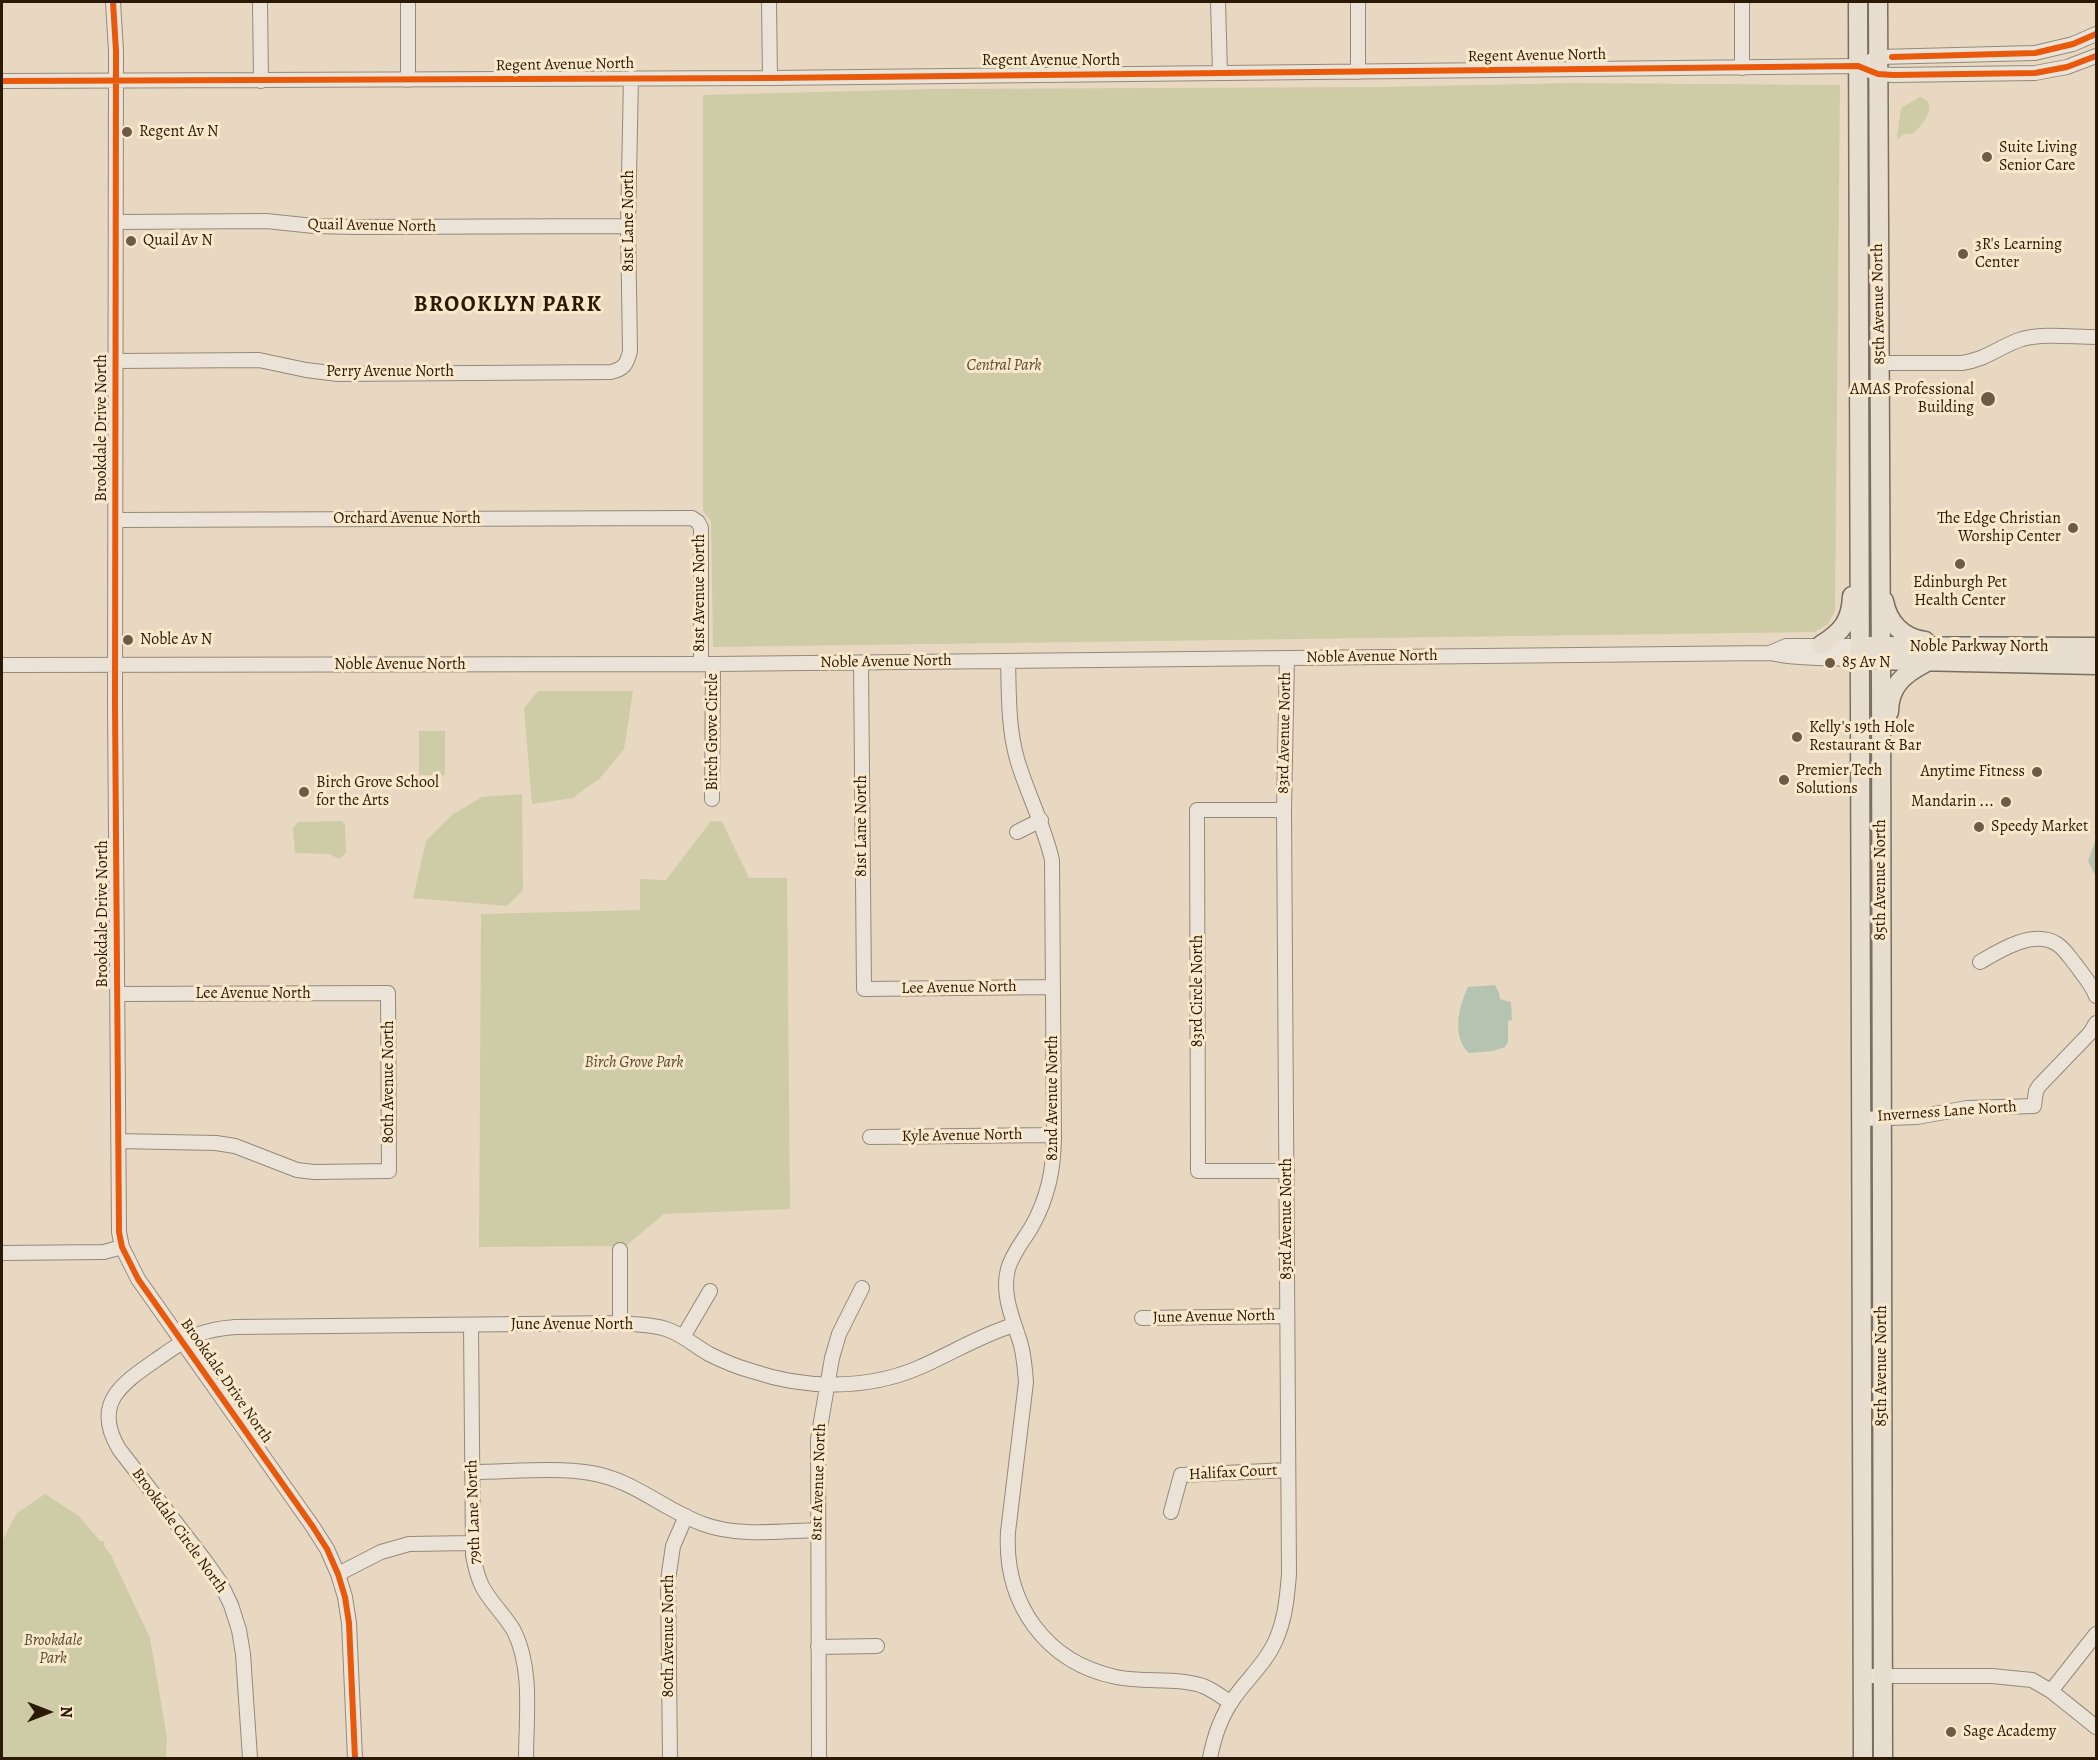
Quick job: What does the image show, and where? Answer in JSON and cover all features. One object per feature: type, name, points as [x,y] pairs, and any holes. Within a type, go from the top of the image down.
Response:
[{"type":"main road","name":"85th Avenue North","points":[[1858,2],[1863,1758]]},
{"type":"main road","name":"85th Avenue North","points":[[1878,2],[1883,1758]]},
{"type":"main road","points":[[1821,645],[1842,630],[1851,612],[1853,589],[1852,488],[1860,473]]},
{"type":"main road","points":[[1880,586],[1888,617],[1905,635],[1923,641],[1964,642],[1977,646]]},
{"type":"main road","name":"Noble Parkway North","points":[[1881,654],[1977,646],[2097,647]]},
{"type":"main road","name":"Noble Parkway North","points":[[1861,653],[1927,662],[2097,665]]},
{"type":"main road","points":[[1881,826],[1889,801],[1890,698],[1904,676],[1927,662]]},
{"type":"street","name":"Brookdale Drive North","points":[[113,2],[116,81],[118,1215],[122,1247],[138,1279],[327,1549],[338,1574],[349,1623],[356,1758]]},
{"type":"street","points":[[260,2],[261,81]]},
{"type":"street","points":[[408,2],[408,80]]},
{"type":"street","points":[[769,2],[770,78]]},
{"type":"street","points":[[1218,2],[1220,73]]},
{"type":"street","points":[[1358,72],[1359,2]]},
{"type":"street","points":[[1742,2],[1742,68]]},
{"type":"street","name":"Regent Avenue North","points":[[1878,66],[2035,53],[2073,44],[2097,34]]},
{"type":"street","name":"Regent Avenue North","points":[[2,81],[770,78],[1858,66],[2035,73],[2067,67],[2097,56]]},
{"type":"street","name":"81st Lane North","points":[[627,364],[630,351],[628,226],[631,78]]},
{"type":"street","name":"Quail Avenue North","points":[[116,222],[266,221],[356,227],[628,226]]},
{"type":"street","points":[[1879,363],[1962,363],[1976,361],[2021,340],[2034,337],[2097,337]]},
{"type":"street","name":"Perry Avenue North","points":[[116,361],[259,360],[338,374],[611,372],[620,370],[627,364]]},
{"type":"street","name":"Orchard Avenue North","points":[[116,520],[692,518],[698,522]]},
{"type":"street","name":"81st Avenue North","points":[[698,522],[701,528],[707,664]]},
{"type":"street","name":"Noble Avenue North","points":[[1770,653],[1786,646],[1821,645],[1861,653]]},
{"type":"street","name":"Noble Avenue North","points":[[2,665],[861,663],[1770,653],[1787,657],[1836,657],[1861,653]]},
{"type":"street","name":"83rd Avenue North","points":[[1210,1758],[1214,1740],[1231,1703],[1263,1663],[1275,1643],[1287,1611],[1289,1574],[1284,810],[1287,658]]},
{"type":"street","name":"82nd Avenue North","points":[[1008,661],[1011,728],[1017,757],[1041,820],[1052,860],[1054,1135],[1048,1191],[1040,1211],[1008,1269],[1006,1285],[1008,1301],[1023,1355],[1026,1382],[1003,1520],[1010,1575],[1016,1596],[1026,1616],[1055,1648],[1073,1660],[1114,1676],[1193,1683],[1215,1692],[1231,1703]]},
{"type":"street","name":"81st Lane North","points":[[861,663],[864,989]]},
{"type":"street","name":"Birch Grove Circle","points":[[707,664],[712,799]]},
{"type":"street","name":"83rd Circle North","points":[[1284,810],[1197,810],[1198,1171],[1287,1171]]},
{"type":"street","points":[[1017,832],[1041,820]]},
{"type":"street","points":[[1980,962],[1998,951],[2032,939],[2048,940],[2065,951],[2097,996]]},
{"type":"street","name":"Lee Avenue North","points":[[864,989],[1053,987]]},
{"type":"street","name":"Lee Avenue North","points":[[118,994],[388,993]]},
{"type":"street","name":"80th Avenue North","points":[[118,1141],[216,1143],[235,1146],[297,1170],[314,1172],[389,1171],[388,993]]},
{"type":"street","name":"Inverness Lane North","points":[[1862,1119],[1917,1117],[1967,1108],[2034,1106],[2039,1086],[2097,1023]]},
{"type":"street","name":"Kyle Avenue North","points":[[870,1137],[1054,1135]]},
{"type":"street","points":[[2,1253],[104,1252],[122,1247]]},
{"type":"street","points":[[620,1250],[620,1323]]},
{"type":"street","name":"81st Avenue North","points":[[819,1758],[818,1439],[827,1384],[839,1334],[862,1288]]},
{"type":"street","points":[[683,1337],[710,1292]]},
{"type":"street","name":"June Avenue North","points":[[1142,1318],[1287,1316]]},
{"type":"street","name":"June Avenue North","points":[[181,1342],[215,1328],[235,1327],[620,1323],[664,1328],[708,1353],[765,1376],[795,1382],[827,1384],[876,1379],[916,1369],[986,1335],[1014,1325]]},
{"type":"street","name":"79th Lane North","points":[[471,1325],[472,1543],[476,1572],[482,1587],[513,1630],[520,1646],[525,1680],[526,1758]]},
{"type":"street","name":"Brookdale Circle North","points":[[181,1342],[120,1386],[109,1410],[108,1424],[119,1449],[206,1562],[220,1582],[231,1605],[239,1630],[243,1654],[250,1758]]},
{"type":"street","name":"Halifax Court","points":[[1171,1512],[1181,1475],[1288,1470]]},
{"type":"street","points":[[472,1472],[591,1473],[639,1489],[686,1516],[720,1529],[817,1530]]},
{"type":"street","name":"80th Avenue North","points":[[670,1758],[668,1580],[672,1546],[686,1516]]},
{"type":"street","points":[[338,1574],[381,1552],[409,1544],[472,1543]]},
{"type":"street","points":[[2052,1691],[2097,1634]]},
{"type":"street","points":[[818,1647],[877,1646]]},
{"type":"street","points":[[1863,1676],[2032,1680],[2052,1691],[2097,1727]]},
{"type":"green space","name":"Central Park","points":[[1576,83],[1840,85],[1835,611],[1828,624],[1814,632],[713,647],[711,521],[703,511],[703,95],[933,89],[1382,87]]},
{"type":"green space","points":[[1920,97],[1929,104],[1928,115],[1913,134],[1905,134],[1899,139],[1897,136],[1901,108]]},
{"type":"green space","points":[[538,691],[633,691],[624,749],[600,778],[573,798],[532,804],[524,708]]},
{"type":"green space","points":[[419,731],[445,731],[445,775],[419,775]]},
{"type":"green space","points":[[522,794],[523,890],[507,906],[413,898],[426,841],[453,814],[482,797]]},
{"type":"green space","points":[[342,821],[345,825],[346,852],[341,858],[329,854],[295,853],[293,828],[298,822]]},
{"type":"green space","name":"Birch Grove Park","points":[[711,821],[722,822],[749,878],[787,878],[790,1209],[664,1214],[626,1246],[479,1247],[481,914],[640,910],[640,879],[666,880]]},
{"type":"green space","name":"Brookdale Park","points":[[45,1494],[79,1516],[100,1541],[104,1541],[104,1546],[111,1555],[150,1638],[167,1737],[166,1758],[2,1758],[2,1541],[17,1513]]},
{"type":"shaded area","points":[[2096,839],[2096,877],[2088,861]]},
{"type":"shaded area","points":[[1495,985],[1500,999],[1511,1002],[1512,1020],[1508,1021],[1508,1042],[1505,1047],[1493,1051],[1469,1053],[1463,1046],[1458,1030],[1460,1012],[1468,987]]},
{"type":"cycle path","points":[[113,2],[116,51],[115,704],[119,1232],[122,1247],[138,1279],[327,1549],[345,1597],[349,1623],[355,1758]]},
{"type":"cycle path","points":[[1892,57],[2035,53],[2073,44],[2096,34]]},
{"type":"cycle path","points":[[2,81],[770,78],[1858,66],[1878,74],[1893,75],[2035,73],[2067,67],[2096,56]]},
{"type":"place","name":"Regent Av N","points":[[127,132]]},
{"type":"place","name":"Suite Living Senior Care","points":[[1987,157]]},
{"type":"place","name":"Quail Av N","points":[[131,241]]},
{"type":"place","name":"3R's Learning Center","points":[[1963,254]]},
{"type":"place","name":"AMAS Professional Building","points":[[1988,399]]},
{"type":"place","name":"The Edge Christian Worship Center","points":[[2073,528]]},
{"type":"place","name":"Edinburgh Pet Health Center","points":[[1960,564]]},
{"type":"place","name":"Noble Av N","points":[[128,640]]},
{"type":"place","name":"85 Av N","points":[[1830,663]]},
{"type":"place","name":"Kelly's 19th Hole Restaurant & Bar","points":[[1797,737]]},
{"type":"place","name":"Anytime Fitness","points":[[2037,772]]},
{"type":"place","name":"Premier Tech Solutions","points":[[1784,780]]},
{"type":"place","name":"Birch Grove School for the Arts","points":[[304,792]]},
{"type":"place","name":"Mandarin ...","points":[[2006,802]]},
{"type":"place","name":"Speedy Market","points":[[1979,827]]},
{"type":"place","name":"Sage Academy","points":[[1951,1732]]},
{"type":"district","name":"BROOKLYN PARK","points":[[508,306]]}]
